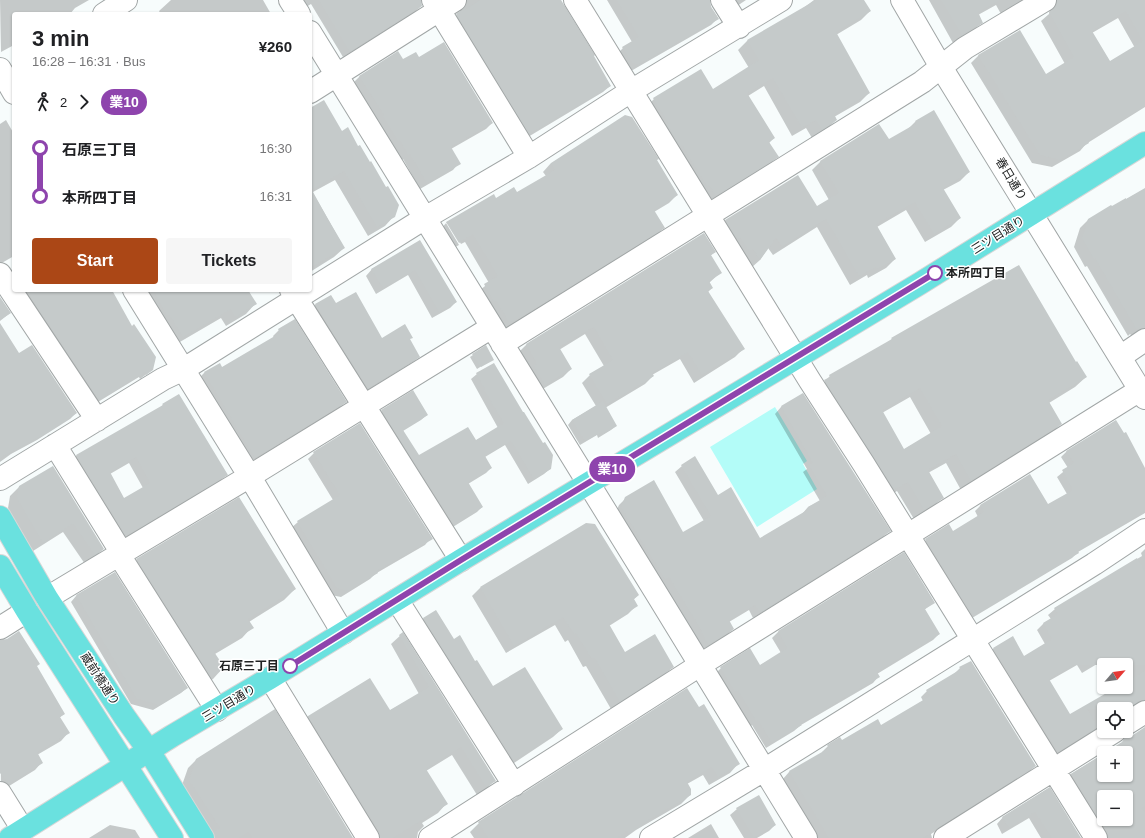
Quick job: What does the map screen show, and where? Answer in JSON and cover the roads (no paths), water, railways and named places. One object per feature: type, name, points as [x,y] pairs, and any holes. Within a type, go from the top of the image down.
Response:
[{"type":"main road","name":"三ツ目通り","points":[[25,833],[126,765],[343,634],[461,560],[926,279],[1145,143]]},
{"type":"main road","name":"蔵前橋通り","points":[[0,517],[47,598],[124,716],[149,751],[203,838]]},
{"type":"main road","name":"蔵前橋通り","points":[[0,566],[27,611],[172,838]]},
{"type":"street","points":[[290,0],[298,12]]},
{"type":"street","points":[[575,0],[810,382],[908,535],[1096,838]]},
{"type":"street","points":[[722,0],[739,26]]},
{"type":"street","points":[[312,284],[529,157],[631,91],[781,0]]},
{"type":"street","name":"春日通り","points":[[902,0],[941,67],[1142,394]]},
{"type":"street","points":[[47,598],[250,477],[365,406],[497,336],[708,216],[922,82],[965,48],[1045,0]]},
{"type":"street","points":[[312,91],[337,76],[442,3],[529,157]]},
{"type":"street","points":[[312,35],[806,838]]},
{"type":"street","points":[[4,277],[12,289]]},
{"type":"street","points":[[14,292],[97,420]]},
{"type":"street","points":[[135,292],[250,477],[343,634]]},
{"type":"street","points":[[0,480],[163,379],[184,369],[294,294],[461,560]]},
{"type":"street","points":[[1120,357],[1145,340]]},
{"type":"street","points":[[430,838],[700,665],[908,535],[1142,394]]},
{"type":"street","points":[[55,445],[118,547],[119,555],[217,710]]},
{"type":"street","points":[[656,836],[972,640],[1145,530]]},
{"type":"street","points":[[397,600],[514,785]]},
{"type":"street","points":[[0,628],[27,611]]},
{"type":"street","points":[[270,678],[368,838]]},
{"type":"street","points":[[1133,720],[1145,712]]},
{"type":"street","points":[[945,838],[1104,738]]},
{"type":"street","points":[[0,793],[25,833]]},
{"type":"place","name":"本所四丁目","points":[[935,273]]},
{"type":"place","name":"石原三丁目","points":[[290,666]]}]
